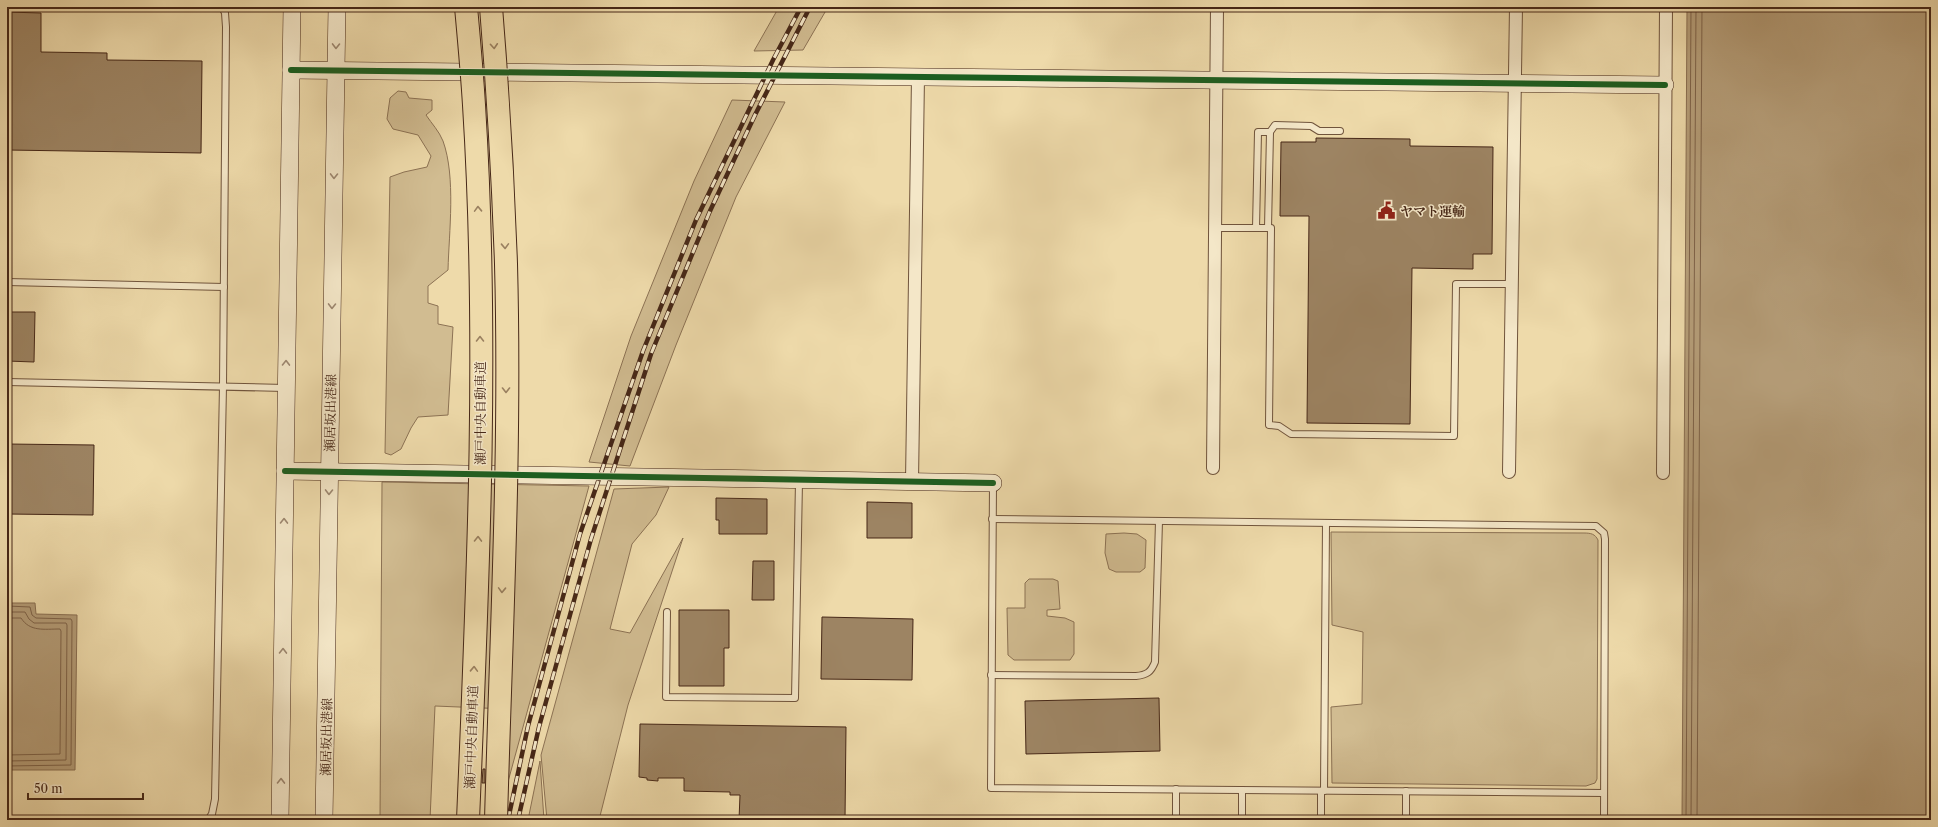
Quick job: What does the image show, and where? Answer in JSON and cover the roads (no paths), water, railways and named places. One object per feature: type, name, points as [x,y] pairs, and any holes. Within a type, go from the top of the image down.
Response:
[{"type":"highway","name":"瀬戸中央自動車道","points":[[466,7],[474,105],[480,265],[481,428],[476,618],[468,820]]},
{"type":"highway","name":"瀬戸中央自動車道","points":[[491,7],[499,108],[506,265],[506,436],[496,820]]},
{"type":"street","points":[[280,820],[292,7]]},
{"type":"street","name":"瀬居坂出港線","points":[[324,820],[337,7]]},
{"type":"street","points":[[1212,468],[1217,7]]},
{"type":"street","points":[[1509,472],[1516,7]]},
{"type":"street","points":[[1663,473],[1666,7]]},
{"type":"street","points":[[291,70],[1665,85]]},
{"type":"street","points":[[912,482],[918,77]]},
{"type":"street","points":[[285,471],[993,483]]},
{"type":"lane","points":[[208,820],[212,814],[215,800],[224,386],[226,27],[225,14],[222,7]]},
{"type":"lane","points":[[1268,228],[1270,132],[1275,125],[1312,126],[1319,131],[1340,131]]},
{"type":"lane","points":[[1256,228],[1258,132],[1270,132]]},
{"type":"lane","points":[[1215,228],[1271,228],[1269,426],[1279,426],[1291,434],[1454,436],[1456,284],[1512,284]]},
{"type":"lane","points":[[7,282],[224,287]]},
{"type":"lane","points":[[7,382],[286,388]]},
{"type":"lane","points":[[666,612],[666,697],[795,698],[799,480]]},
{"type":"lane","points":[[993,483],[990,788],[1604,793]]},
{"type":"lane","points":[[992,519],[1591,526],[1601,530],[1606,539],[1604,820]]},
{"type":"lane","points":[[991,675],[1136,676],[1145,675],[1152,670],[1155,662],[1159,520]]},
{"type":"lane","points":[[1321,820],[1326,522]]},
{"type":"lane","points":[[1176,789],[1176,820]]},
{"type":"lane","points":[[1242,790],[1242,820]]},
{"type":"lane","points":[[1406,791],[1406,820]]},
{"type":"water","points":[[1687,7],[1931,7],[1931,820],[1682,820]]},
{"type":"water","points":[[7,603],[35,603],[36,614],[77,615],[75,770],[7,770]]},
{"type":"railway","points":[[508,820],[528,726],[580,534],[643,351],[696,220],[773,60],[801,7]]},
{"type":"railway","points":[[518,820],[539,727],[591,539],[651,354],[710,211],[755,115],[810,7]]},
{"type":"place","name":"ヤマト運輸","points":[[1387,211]]}]
